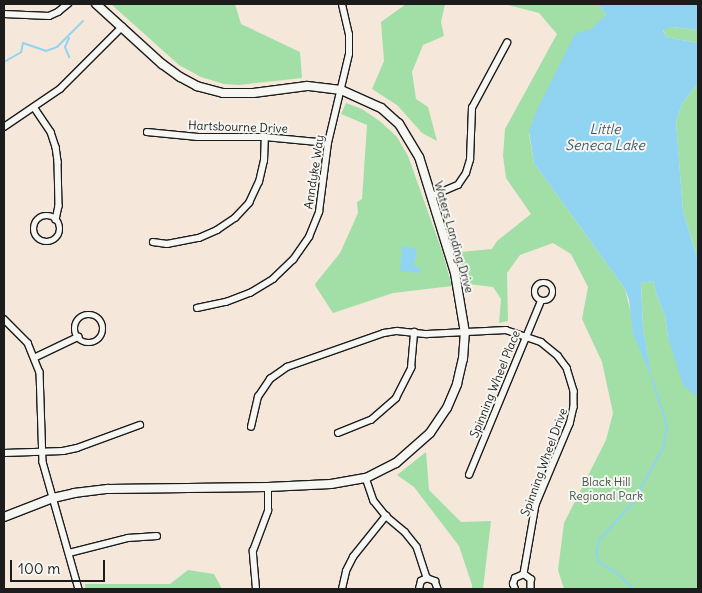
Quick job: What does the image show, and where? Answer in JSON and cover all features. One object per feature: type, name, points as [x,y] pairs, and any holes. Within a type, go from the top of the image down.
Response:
[{"type":"street","points":[[4,14],[50,16],[68,4]]},
{"type":"street","name":"Waters Landing Drive","points":[[4,516],[53,498],[74,493],[108,489],[268,487],[331,484],[366,478],[409,454],[439,422],[457,384],[463,359],[465,332],[454,273],[420,157],[399,124],[381,108],[341,90],[307,86],[253,93],[223,93],[197,86],[162,64],[96,4]]},
{"type":"street","name":"Anndyke Way","points":[[197,308],[226,302],[250,293],[273,279],[293,260],[309,237],[319,212],[328,143],[349,54],[350,35],[342,4]]},
{"type":"street","points":[[4,127],[60,90],[122,27]]},
{"type":"street","points":[[432,196],[458,185],[466,173],[470,160],[472,108],[507,43]]},
{"type":"street","points":[[34,107],[50,132],[56,147],[58,162],[56,220],[60,226],[57,238],[46,242],[38,238],[35,231],[37,222],[44,217],[56,220]]},
{"type":"street","name":"Hartsbourne Drive","points":[[147,132],[198,137],[265,137],[328,143]]},
{"type":"street","points":[[153,242],[167,244],[199,238],[217,230],[235,218],[249,203],[259,182],[264,161],[265,137]]},
{"type":"street","name":"Spinning Wheel Place","points":[[468,475],[498,408],[506,380],[541,300]]},
{"type":"street","points":[[86,315],[99,318],[103,331],[98,339],[86,342],[78,337],[76,328],[78,320],[86,315]]},
{"type":"street","points":[[4,319],[20,332],[36,357],[42,383],[43,462],[79,589]]},
{"type":"street","name":"Spinning Wheel Drive","points":[[251,426],[258,397],[270,379],[288,367],[384,333],[506,330],[541,342],[558,356],[567,368],[574,392],[574,407],[570,424],[536,506],[524,574],[515,578],[513,584],[515,589]]},
{"type":"street","points":[[338,434],[370,420],[396,398],[411,368],[414,332]]},
{"type":"street","points":[[36,357],[78,337]]},
{"type":"street","points":[[4,453],[43,452],[77,448],[140,425]]},
{"type":"street","points":[[366,478],[374,501],[417,547],[427,578]]},
{"type":"street","points":[[256,589],[253,552],[268,511],[268,487]]},
{"type":"street","points":[[337,589],[342,589],[346,571],[353,556],[386,516]]},
{"type":"street","points":[[69,553],[128,538],[157,536]]},
{"type":"street","points":[[524,574],[531,579],[531,589]]},
{"type":"street","points":[[419,589],[421,582],[427,578]]},
{"type":"street","points":[[427,578],[435,581],[438,589]]},
{"type":"green space","points":[[111,4],[235,4],[241,24],[300,52],[302,78],[239,85],[224,84],[201,77],[179,65]]},
{"type":"green space","points":[[406,4],[445,4],[441,22],[444,36],[423,45],[412,72],[416,99],[428,107],[437,141],[422,133],[397,105],[372,89],[384,61],[381,22]]},
{"type":"green space","name":"Black Hill Regional Park","points":[[504,4],[598,4],[606,15],[529,134],[534,163],[625,289],[639,347],[651,376],[643,328],[641,283],[653,281],[665,316],[668,338],[694,394],[698,398],[698,589],[564,589],[558,570],[564,523],[606,440],[613,413],[602,362],[582,319],[588,287],[571,254],[553,243],[520,255],[507,273],[508,321],[499,323],[501,299],[493,287],[468,284],[459,261],[460,252],[492,249],[497,241],[531,214],[506,178],[503,156],[505,129],[557,34],[539,13]]},
{"type":"green space","points":[[672,27],[698,30],[698,43],[666,37],[663,29]]},
{"type":"green space","points":[[698,83],[698,261],[683,211],[676,122],[682,104]]},
{"type":"green space","points":[[346,103],[362,109],[381,122],[397,137],[408,156],[442,251],[452,286],[393,293],[333,313],[316,287],[315,284],[340,253],[358,213],[357,202],[362,199],[367,125],[341,114]]},
{"type":"green space","points":[[426,452],[429,490],[461,522],[491,521],[483,589],[472,589],[459,546],[414,487],[397,475]]},
{"type":"green space","points":[[188,570],[214,574],[222,589],[85,589],[85,584],[170,584]]},
{"type":"water","name":"Little Seneca Lake","points":[[598,4],[698,4],[698,30],[672,27],[663,30],[666,37],[698,43],[698,83],[682,104],[676,122],[683,211],[698,261],[698,398],[683,385],[668,338],[665,316],[653,281],[641,283],[643,328],[652,379],[633,334],[629,300],[625,289],[534,163],[529,131],[537,110],[575,34],[591,29],[606,15]]},
{"type":"water","points":[[402,246],[417,249],[414,266],[421,268],[420,273],[400,271]]},
{"type":"waterway","points":[[4,62],[21,52],[23,43],[46,51],[57,47],[83,21]]},
{"type":"waterway","points":[[69,38],[65,47],[69,57]]},
{"type":"waterway","points":[[633,589],[617,573],[599,562],[596,553],[600,539],[632,504],[664,446],[667,425],[652,379]]}]
